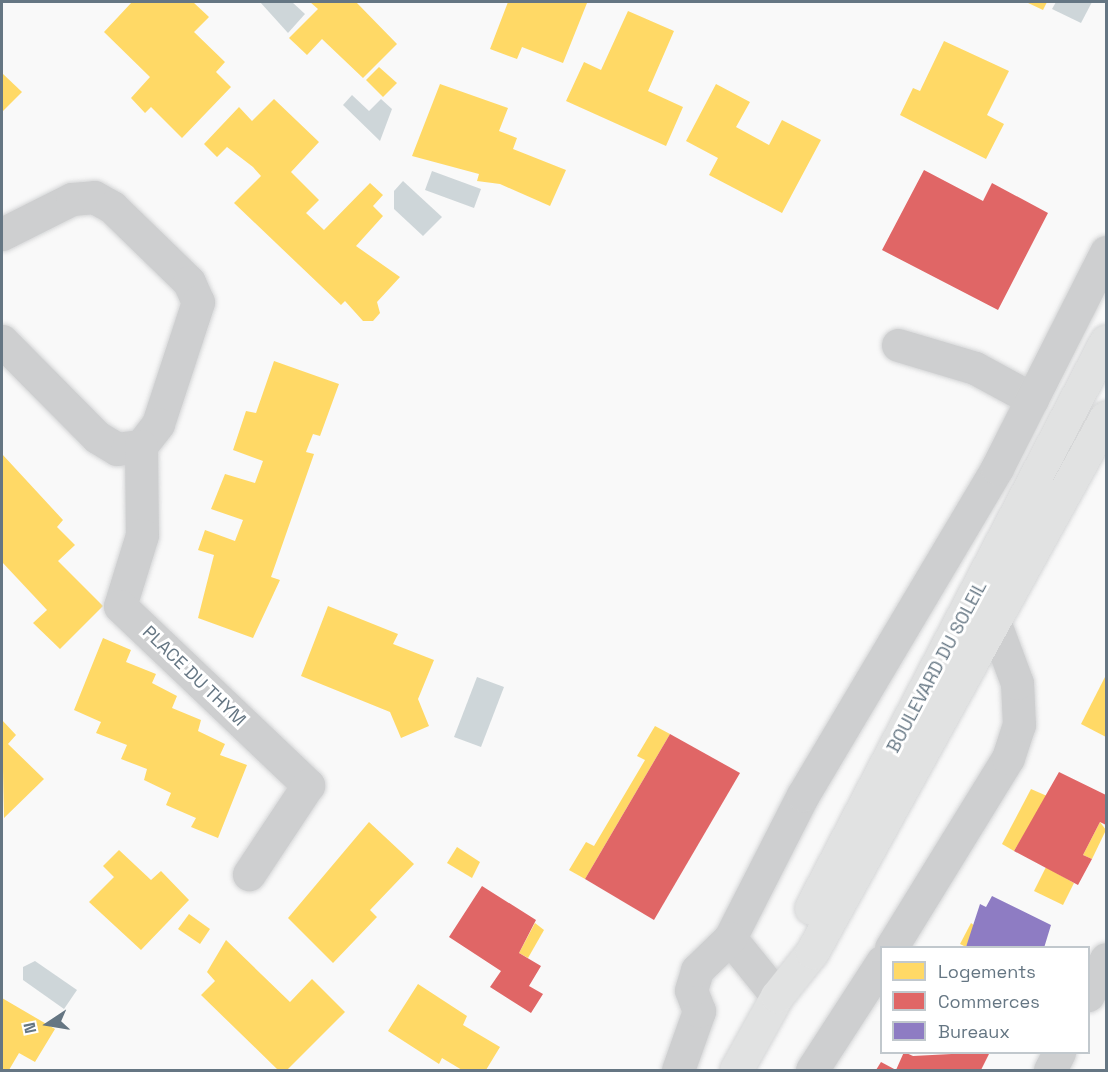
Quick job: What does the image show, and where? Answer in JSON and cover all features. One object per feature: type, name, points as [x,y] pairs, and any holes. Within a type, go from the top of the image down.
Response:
[{"type":"main road","name":"BOULEVARD DU SOLEIL","points":[[777,996],[794,941],[1107,341]]},
{"type":"main road","name":"BOULEVARD DU SOLEIL","points":[[736,1071],[777,996],[812,952],[1103,433]]},
{"type":"street","points":[[2,234],[72,198],[94,197],[112,207],[189,282],[198,302],[195,323],[158,424],[141,446],[117,449],[97,436],[2,341]]},
{"type":"street","points":[[678,1071],[699,1011],[691,990],[697,970],[730,939],[803,795],[1032,399],[1107,252]]},
{"type":"street","points":[[898,345],[975,368],[1032,399]]},
{"type":"street","name":"PLACE DU THYM","points":[[141,446],[142,535],[120,606],[308,785],[249,874]]},
{"type":"street","points":[[892,946],[1008,758],[1019,725],[1017,683],[995,624]]},
{"type":"street","points":[[730,939],[777,996]]},
{"type":"street","points":[[1090,993],[1107,960]]},
{"type":"street","points":[[812,1071],[880,965]]},
{"type":"street","points":[[1050,1071],[1058,1054]]},
{"type":"shaded area","points":[[260,2],[292,2],[305,14],[288,33]]},
{"type":"shaded area","points":[[1056,2],[1092,2],[1081,23],[1052,9]]},
{"type":"shaded area","points":[[352,95],[369,111],[381,99],[392,109],[380,141],[343,105]]},
{"type":"shaded area","points":[[432,171],[481,189],[474,208],[425,190]]},
{"type":"shaded area","points":[[403,181],[442,217],[423,236],[394,209],[394,191]]},
{"type":"shaded area","points":[[477,677],[504,687],[481,747],[454,737]]},
{"type":"shaded area","points":[[35,961],[77,990],[64,1009],[23,980],[23,967]]},
{"type":"building: Logements","points":[[132,2],[193,2],[209,17],[194,32],[225,62],[216,72],[231,87],[182,138],[151,107],[145,113],[131,98],[150,77],[104,32]]},
{"type":"building: Logements","points":[[310,2],[356,2],[397,44],[363,78],[322,39],[307,55],[289,38],[318,9]]},
{"type":"building: Logements","points":[[508,2],[587,3],[563,63],[522,47],[517,59],[490,49]]},
{"type":"building: Logements","points":[[1026,2],[1047,2],[1043,10]]},
{"type":"building: Logements","points":[[628,11],[674,31],[648,91],[683,107],[666,146],[566,101],[584,62],[601,70]]},
{"type":"building: Logements","points":[[944,41],[1009,71],[987,115],[1004,124],[986,159],[900,115],[913,88],[920,91]]},
{"type":"building: Logements","points":[[379,67],[397,83],[383,97],[366,80]]},
{"type":"building: Logements","points":[[2,73],[22,92],[2,112]]},
{"type":"building: Logements","points":[[440,84],[508,108],[499,131],[517,138],[513,149],[566,170],[550,206],[500,184],[477,181],[479,174],[412,156]]},
{"type":"building: Logements","points":[[716,84],[750,102],[736,127],[769,145],[782,120],[821,140],[782,213],[709,175],[718,158],[686,141]]},
{"type":"building: Logements","points":[[274,99],[319,142],[291,172],[319,200],[306,213],[324,230],[370,183],[383,195],[373,206],[383,216],[356,246],[400,277],[377,302],[380,313],[373,321],[363,321],[345,301],[341,305],[234,203],[261,176],[253,167],[227,147],[217,157],[204,144],[239,107],[252,121]]},
{"type":"building: Logements","points":[[274,361],[339,384],[320,436],[313,434],[306,452],[314,454],[271,577],[280,580],[253,638],[198,618],[214,555],[198,550],[205,530],[235,541],[243,520],[211,509],[225,474],[255,483],[263,461],[233,450],[246,411],[256,413]]},
{"type":"building: Logements","points":[[2,454],[63,520],[57,527],[75,545],[58,561],[103,606],[60,649],[33,623],[47,610],[2,562]]},
{"type":"building: Logements","points":[[328,606],[398,634],[393,644],[434,660],[418,699],[429,726],[401,738],[390,712],[301,676]]},
{"type":"building: Logements","points":[[103,638],[131,650],[126,662],[156,674],[152,683],[177,696],[172,708],[201,720],[198,731],[225,744],[220,755],[247,765],[218,838],[191,827],[196,818],[166,805],[171,793],[144,780],[147,769],[121,759],[127,745],[96,733],[101,722],[74,710]]},
{"type":"building: Logements","points":[[1106,675],[1106,737],[1081,724]]},
{"type":"building: Logements","points":[[2,720],[16,735],[8,744],[44,779],[4,818]]},
{"type":"building: Logements","points":[[655,726],[670,734],[585,879],[569,870],[586,842],[594,846],[645,760],[637,756]]},
{"type":"building: Logements","points":[[1031,789],[1047,796],[1014,851],[1002,844]]},
{"type":"building: Logements","points":[[369,822],[414,864],[370,910],[377,917],[333,963],[288,918]]},
{"type":"building: Logements","points":[[1100,822],[1106,830],[1092,859],[1083,855]]},
{"type":"building: Logements","points":[[457,847],[480,862],[472,878],[447,863]]},
{"type":"building: Logements","points":[[119,850],[151,880],[161,871],[189,900],[141,950],[89,902],[114,877],[103,866]]},
{"type":"building: Logements","points":[[1046,867],[1074,883],[1063,905],[1034,891]]},
{"type":"building: Logements","points":[[189,914],[210,929],[200,944],[178,929]]},
{"type":"building: Logements","points":[[535,923],[544,930],[528,958],[519,953]]},
{"type":"building: Logements","points":[[971,923],[975,926],[966,946],[960,944]]},
{"type":"building: Logements","points":[[226,940],[290,1002],[312,979],[345,1012],[287,1070],[278,1070],[201,995],[215,981],[207,972]]},
{"type":"building: Logements","points":[[418,984],[467,1016],[463,1025],[500,1047],[486,1070],[462,1070],[442,1058],[439,1064],[388,1031]]},
{"type":"building: Logements","points":[[2,998],[55,1029],[35,1062],[19,1053],[9,1070],[2,1070]]},
{"type":"building: Commerces","points":[[924,170],[983,201],[992,183],[1048,213],[998,310],[882,250]]},
{"type":"building: Commerces","points":[[670,734],[740,773],[654,920],[585,879]]},
{"type":"building: Commerces","points":[[1059,772],[1106,795],[1106,825],[1100,822],[1083,855],[1092,859],[1078,885],[1014,851]]},
{"type":"building: Commerces","points":[[482,886],[536,920],[519,953],[541,966],[529,986],[543,994],[531,1013],[490,987],[501,971],[449,937]]},
{"type":"building: Commerces","points":[[903,1054],[913,1056],[989,1054],[981,1070],[896,1070]]},
{"type":"building: Commerces","points":[[881,1062],[896,1070],[876,1070]]},
{"type":"building: Bureaux","points":[[992,896],[1051,925],[1045,946],[966,946],[980,904],[986,907]]}]
